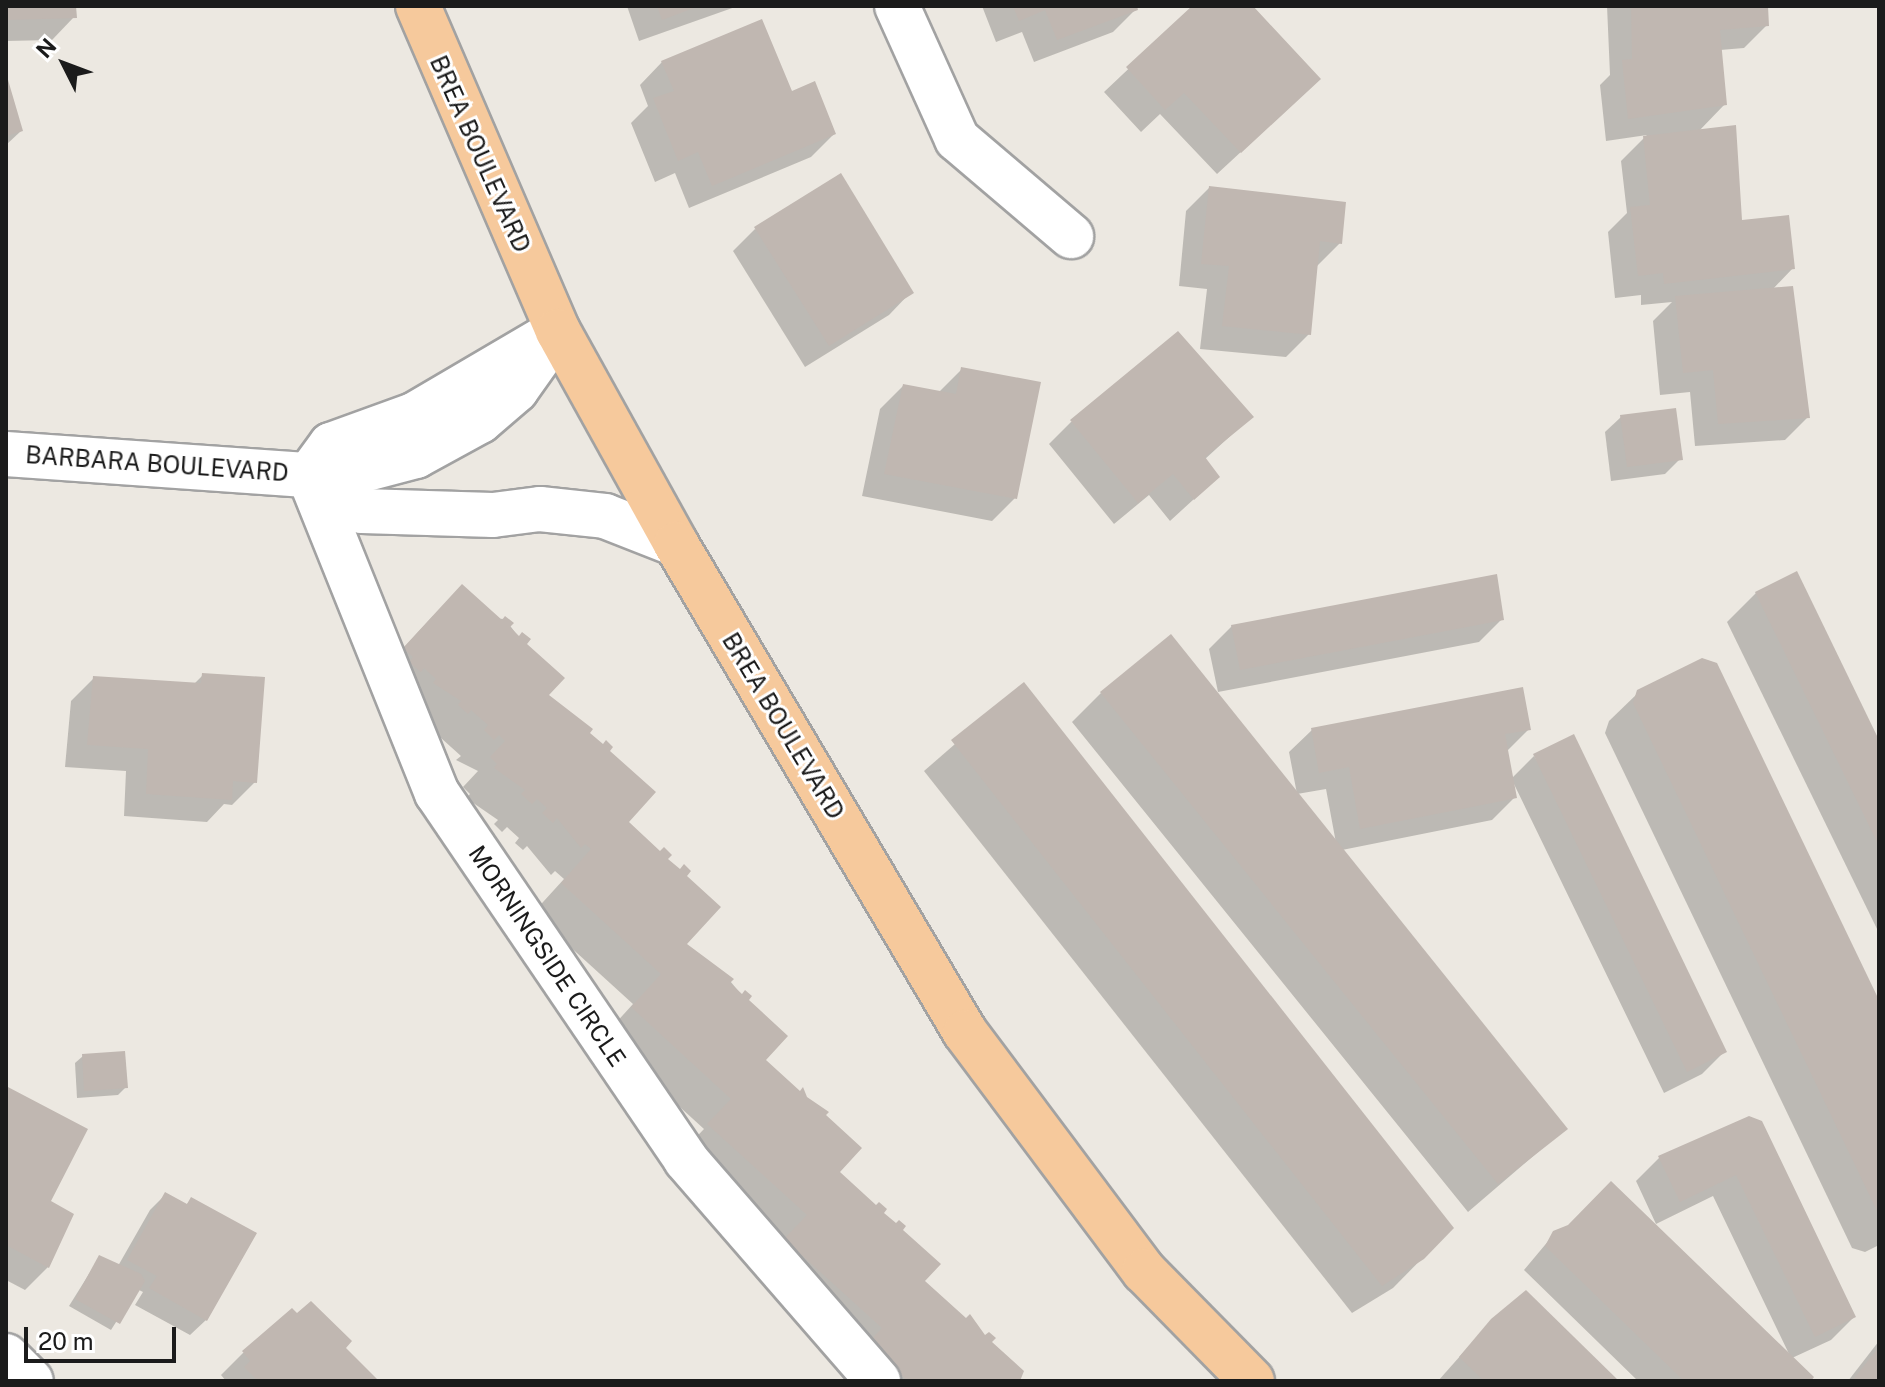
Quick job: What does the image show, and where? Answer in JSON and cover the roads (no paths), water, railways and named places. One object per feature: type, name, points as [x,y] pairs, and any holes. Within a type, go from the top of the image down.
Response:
[{"type":"main road","name":"BREA BOULEVARD","points":[[418,6],[558,331],[676,544],[965,1032],[1144,1271],[1252,1381]]},
{"type":"street","points":[[897,6],[957,139],[1071,236]]},
{"type":"street","name":"BARBARA BOULEVARD","points":[[6,454],[309,475],[359,471],[416,456],[480,421],[516,390],[558,331]]},
{"type":"street","name":"BARBARA BOULEVARD","points":[[309,475],[362,511],[493,515],[553,510],[605,516],[676,544]]},
{"type":"street","name":"MORNINGSIDE CIRCLE","points":[[309,475],[437,793],[686,1160],[878,1381]]},
{"type":"street","points":[[6,1356],[31,1381]]}]
